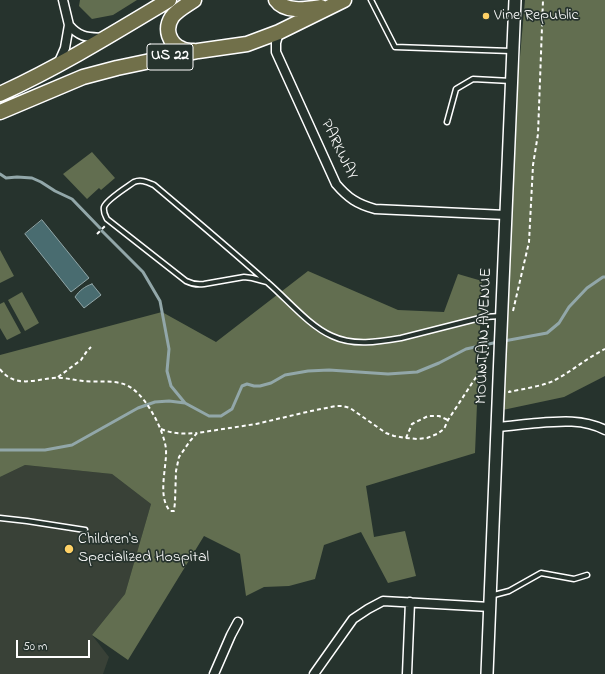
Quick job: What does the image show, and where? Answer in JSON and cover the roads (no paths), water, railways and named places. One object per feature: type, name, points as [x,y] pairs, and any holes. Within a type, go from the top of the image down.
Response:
[{"type":"highway","points":[[0,94],[58,65],[169,0]]},
{"type":"highway","points":[[194,0],[172,17],[168,24],[168,30],[172,41],[180,48],[184,50],[198,51]]},
{"type":"highway","points":[[276,0],[288,8],[305,10],[326,6],[341,1]]},
{"type":"highway","name":"US 22","points":[[0,112],[83,77],[117,68],[198,51],[247,44],[279,32],[341,1]]},
{"type":"street","points":[[58,65],[65,48],[69,25],[63,0]]},
{"type":"street","name":"MOUNTAIN AVENUE","points":[[487,674],[501,328],[507,316],[506,215],[515,0]]},
{"type":"street","points":[[69,25],[78,34],[84,37],[104,38]]},
{"type":"street","name":"PARKWAY","points":[[279,32],[276,43],[276,52],[336,184],[353,201],[375,209],[506,215]]},
{"type":"street","points":[[497,427],[564,421],[591,424],[605,430]]},
{"type":"street","points":[[314,674],[353,619],[383,601],[490,601]]},
{"type":"street","points":[[407,674],[410,602]]},
{"type":"street","points":[[214,674],[238,622]]},
{"type":"lane","points":[[371,0],[395,47],[513,51]]},
{"type":"lane","points":[[447,122],[456,89],[473,79],[511,81]]},
{"type":"lane","points":[[267,282],[244,277],[198,285],[186,281],[107,219],[104,215],[105,205],[134,182],[138,180],[149,182],[267,282],[306,318],[332,336],[344,340],[358,342],[387,341],[484,317],[507,316]]},
{"type":"lane","points":[[0,518],[85,530]]},
{"type":"lane","points":[[490,601],[541,572],[574,579],[587,575]]},
{"type":"water","points":[[42,220],[89,278],[71,292],[25,234]]},
{"type":"water","points":[[92,284],[101,295],[84,308],[75,297],[82,289]]},
{"type":"waterway","points":[[0,174],[6,178],[32,178],[41,182],[72,199],[100,228]]},
{"type":"waterway","points":[[102,231],[143,272],[160,301],[169,349],[167,371],[171,386],[185,403]]},
{"type":"waterway","points":[[504,341],[547,333],[559,323],[569,307],[587,288],[605,277]]},
{"type":"waterway","points":[[0,450],[45,450],[72,445],[138,408],[155,402],[169,401],[185,403],[209,416],[221,416],[232,409],[242,386],[247,384],[260,386],[271,383],[285,375],[308,371],[329,370],[388,374],[417,372],[439,363],[466,349],[498,342]]},
{"type":"place","name":"Vine Republic","points":[[486,16]]},
{"type":"place","name":"Children's Specialized Hospital","points":[[69,549]]}]
